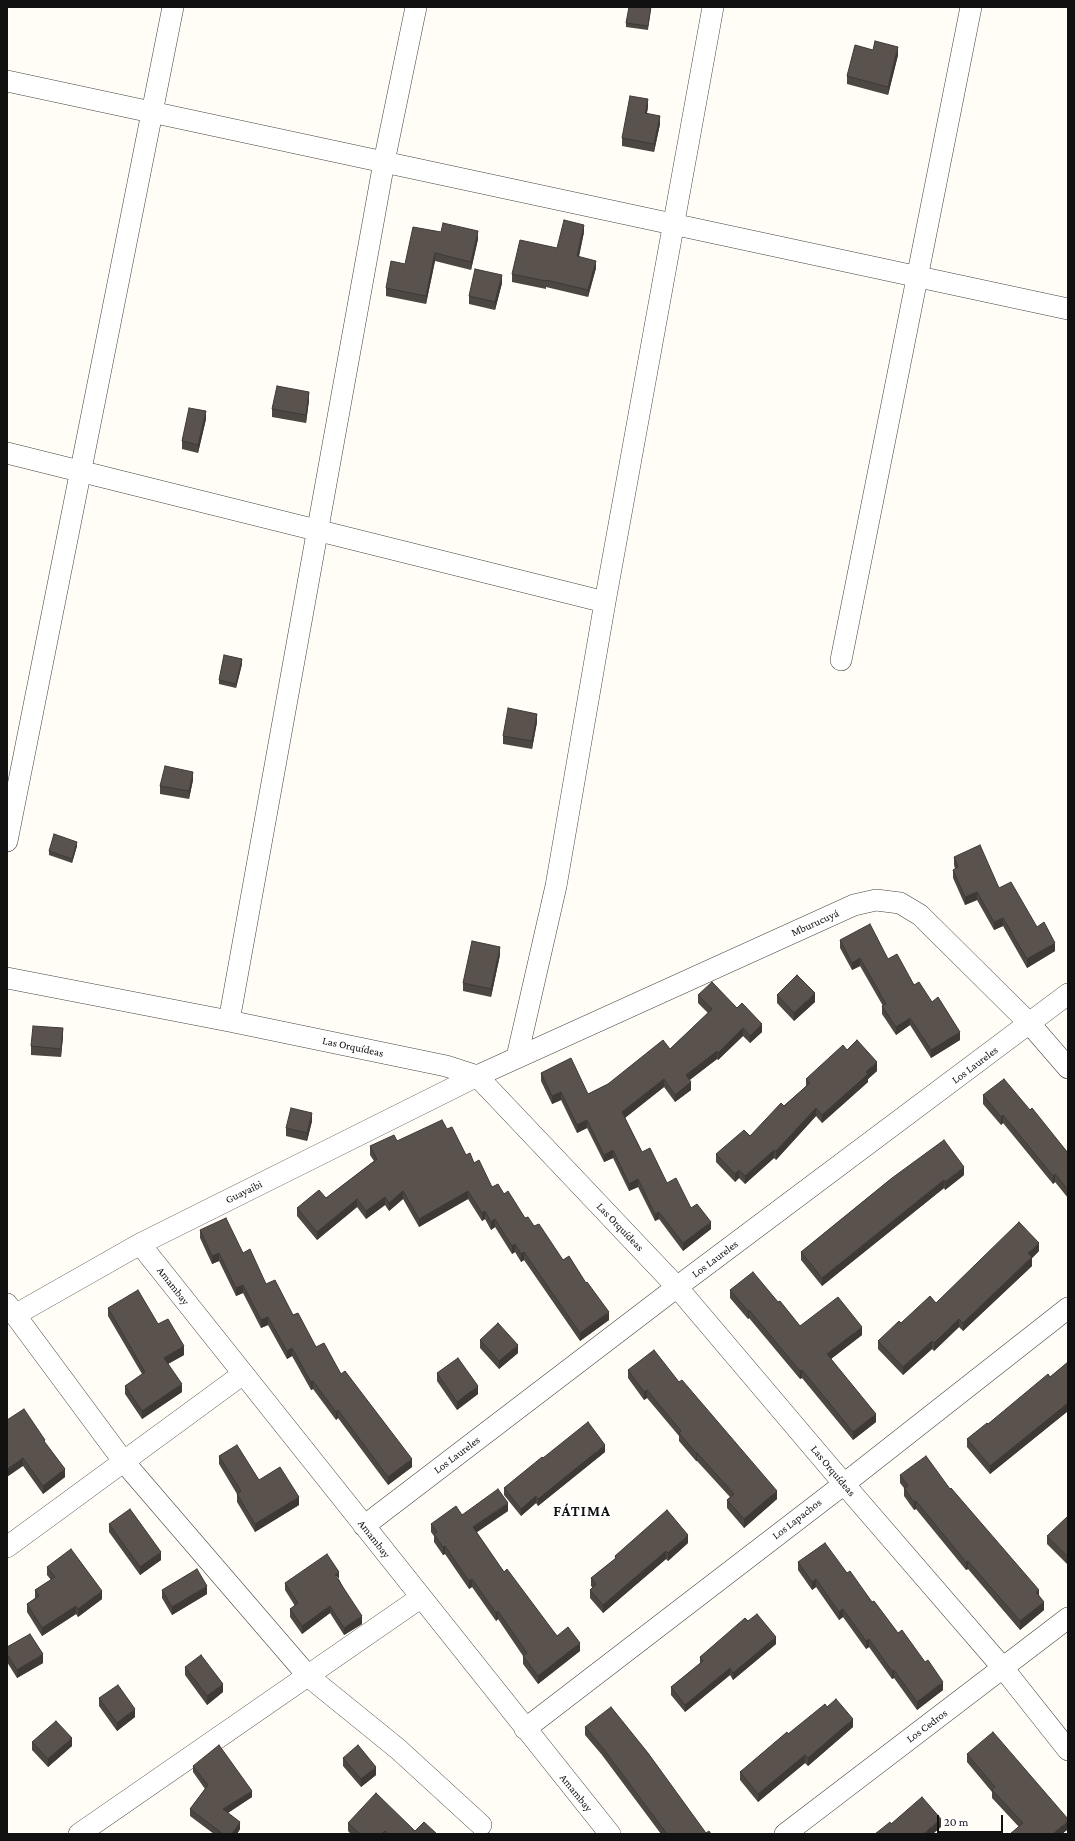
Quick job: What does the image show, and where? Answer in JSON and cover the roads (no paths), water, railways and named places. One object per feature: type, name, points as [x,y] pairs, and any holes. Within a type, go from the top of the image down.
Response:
[{"type":"street","points":[[7,841],[172,7]]},
{"type":"street","points":[[229,1021],[384,162],[416,7]]},
{"type":"street","points":[[517,1057],[556,886],[605,602],[713,7]]},
{"type":"street","points":[[841,660],[916,276],[971,7]]},
{"type":"street","points":[[7,81],[1068,309]]},
{"type":"street","points":[[7,453],[605,602]]},
{"type":"street","name":"Mburucuyá","points":[[477,1076],[854,905],[876,900],[900,903],[920,915],[1030,1024],[1068,1068]]},
{"type":"street","name":"Las Orquídeas","points":[[7,978],[229,1021],[446,1066],[477,1076],[677,1286],[844,1484],[1003,1668],[1068,1750]]},
{"type":"street","name":"Los Laureles","points":[[364,1526],[677,1286],[1030,1024],[1068,994]]},
{"type":"street","name":"Guayaibi","points":[[11,1310],[477,1076]]},
{"type":"street","name":"Amambay","points":[[140,1244],[420,1598],[610,1834]]},
{"type":"street","name":"Los Lapachos","points":[[525,1729],[844,1484],[1068,1308]]},
{"type":"street","points":[[11,1310],[124,1462],[308,1676],[398,1748],[481,1825]]},
{"type":"street","points":[[7,1547],[243,1374]]},
{"type":"street","points":[[79,1834],[420,1598]]},
{"type":"street","name":"Los Cedros","points":[[786,1834],[1068,1618]]},
{"type":"district","name":"FÁTIMA","points":[[582,1511]]}]
